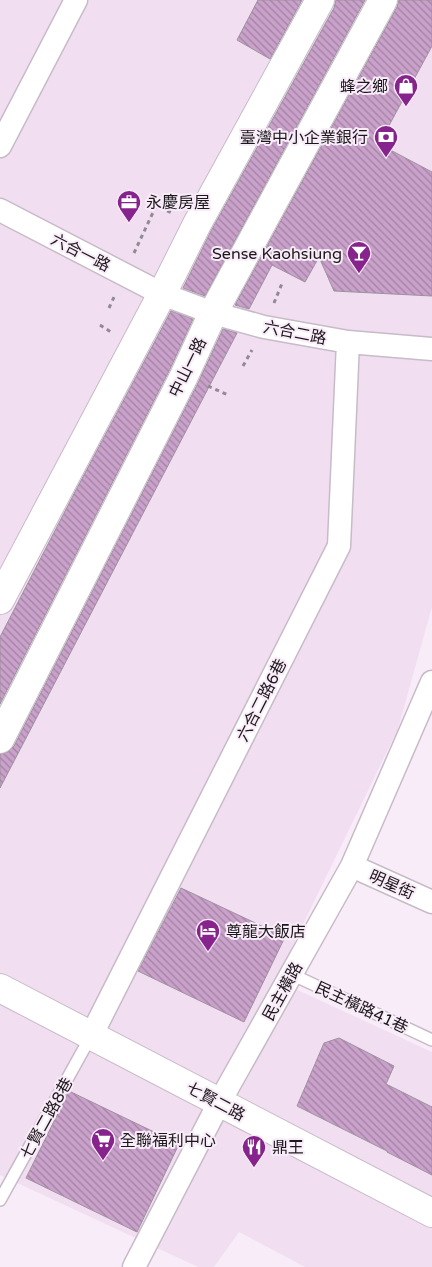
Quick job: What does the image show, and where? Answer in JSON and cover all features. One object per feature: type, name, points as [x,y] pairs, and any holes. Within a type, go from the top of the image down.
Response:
[{"type":"main road","points":[[0,600],[200,219],[320,0]]},
{"type":"main road","name":"中山一路","points":[[0,739],[184,376],[213,313],[383,0]]},
{"type":"main road","name":"七賢二路","points":[[0,988],[432,1213]]},
{"type":"street","points":[[0,146],[76,0]]},
{"type":"street","name":"六合一路","points":[[0,210],[162,294]]},
{"type":"street","name":"六合二路","points":[[162,294],[213,313],[264,327],[348,342],[432,349]]},
{"type":"street","name":"六合二路6巷","points":[[91,1036],[339,546],[348,342]]},
{"type":"street","name":"民主橫路","points":[[134,1267],[220,1103],[352,866],[432,682]]},
{"type":"street","name":"明星街","points":[[352,866],[432,902]]},
{"type":"lane","name":"民主橫路41巷","points":[[291,974],[432,1040]]},
{"type":"lane","name":"七賢二路8巷","points":[[0,1200],[91,1036]]},
{"type":"shaded area","points":[[0,0],[432,0],[432,607],[398,729],[276,980],[432,1052],[432,1267],[305,1267],[239,1232],[214,1267],[198,1267],[0,1175]]},
{"type":"building","points":[[258,0],[302,0],[270,59],[237,40]]},
{"type":"building","points":[[336,0],[365,0],[205,296],[183,288],[211,231],[334,8]]},
{"type":"building","points":[[399,0],[432,0],[432,46],[379,144],[432,172],[432,296],[334,291],[319,257],[305,282],[272,265],[249,309],[235,305],[397,7]]},
{"type":"building","points":[[171,311],[193,319],[170,369],[0,704],[0,637]]},
{"type":"building","points":[[223,329],[237,333],[0,788],[0,754],[8,752],[14,746],[198,383]]},
{"type":"building","name":"尊龍大飯店","points":[[181,888],[285,937],[244,1022],[138,971]]},
{"type":"building","points":[[339,1038],[394,1066],[386,1084],[432,1107],[432,1175],[297,1106],[324,1043]]},
{"type":"building","name":"全聯福利中心","points":[[69,1091],[179,1144],[137,1232],[26,1178]]},
{"type":"place","name":"蜂之鄉","points":[[406,107]]},
{"type":"place","name":"臺灣中小企業銀行","points":[[386,158]]},
{"type":"place","name":"永慶房屋","points":[[129,223]]},
{"type":"place","name":"Sense Kaohsiung","points":[[359,274]]},
{"type":"place","name":"尊龍大飯店","points":[[208,952]]},
{"type":"place","name":"全聯福利中心","points":[[103,1161]]},
{"type":"place","name":"鼎王","points":[[254,1168]]}]
